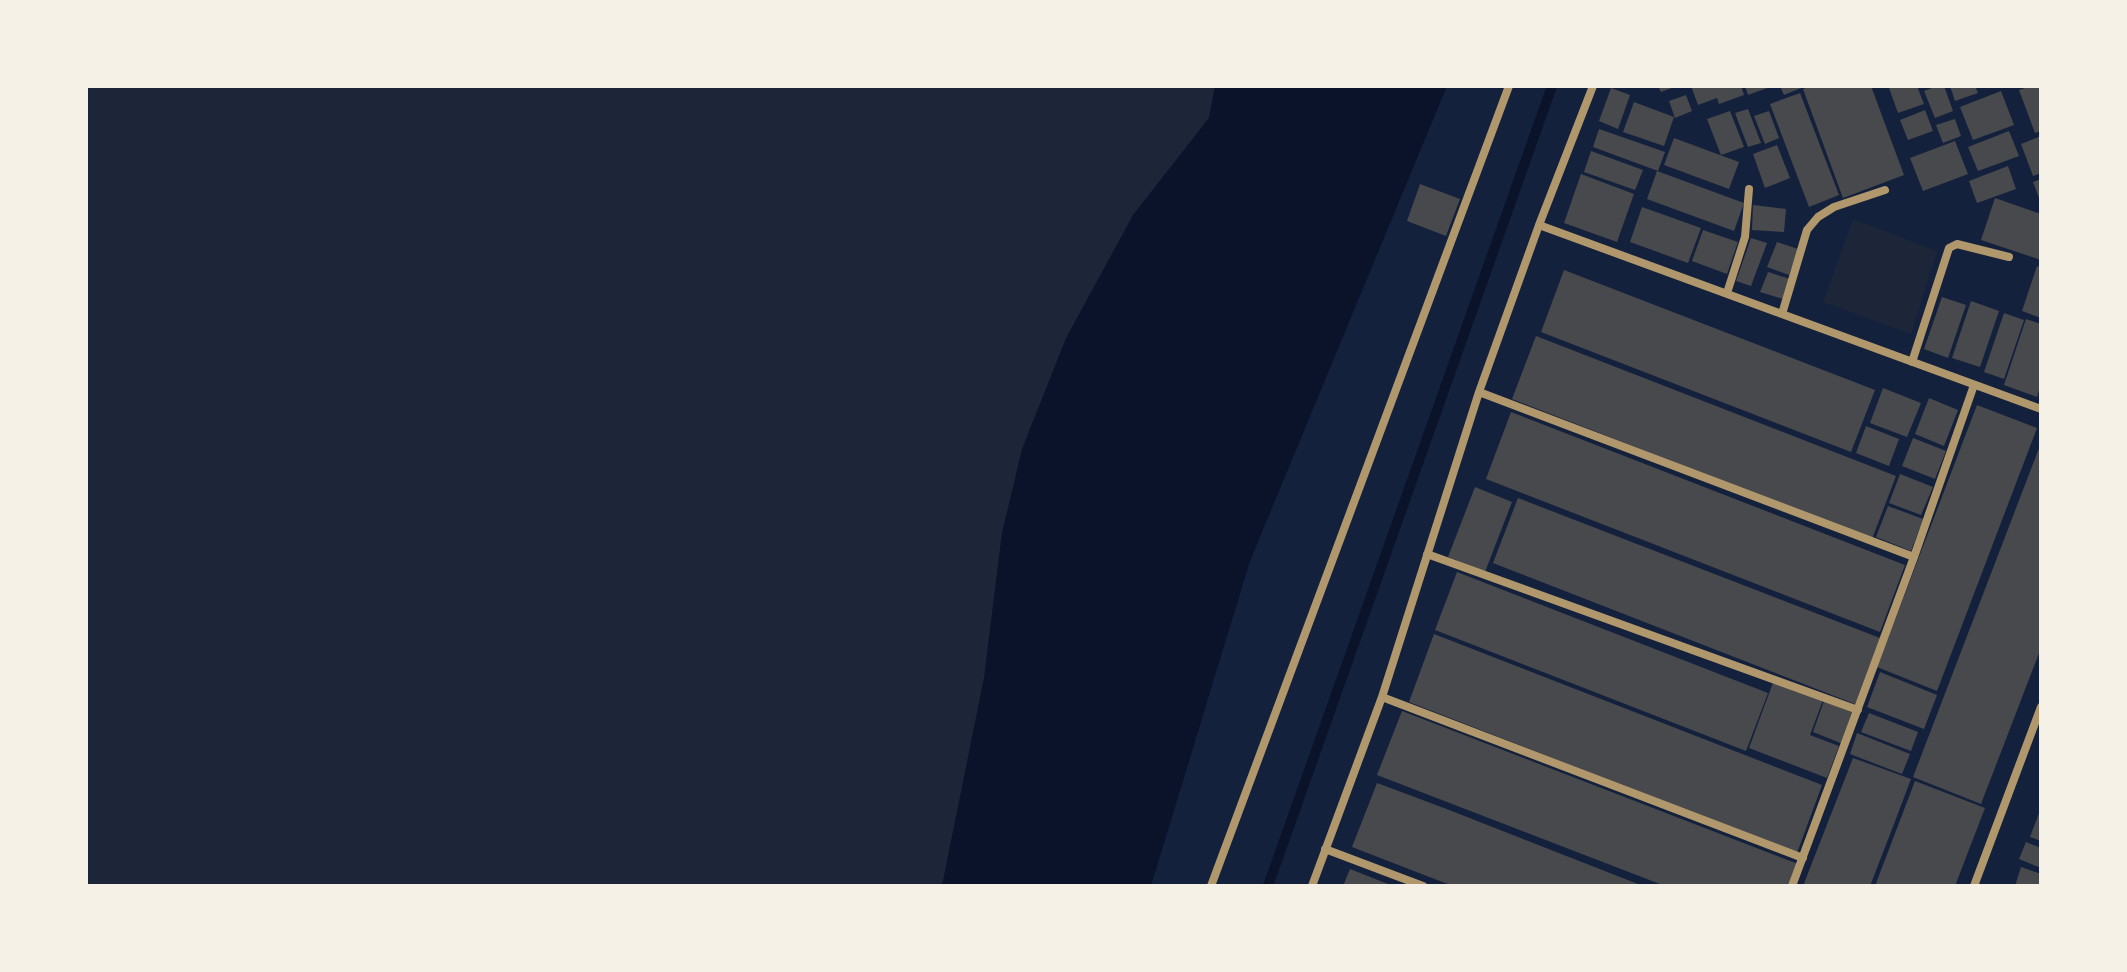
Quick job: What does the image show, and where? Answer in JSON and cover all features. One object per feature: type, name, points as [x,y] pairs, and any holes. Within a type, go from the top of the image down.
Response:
[{"type":"street","points":[[1211,886],[1509,86]]},
{"type":"street","points":[[1312,886],[1382,697],[1479,392],[1592,88],[1579,86]]},
{"type":"street","points":[[1727,293],[1745,237],[1749,189]]},
{"type":"street","points":[[1782,314],[1807,230],[1818,217],[1834,207],[1885,190]]},
{"type":"street","points":[[1539,225],[2041,409]]},
{"type":"street","points":[[1912,362],[1949,248],[1957,244],[2009,257]]},
{"type":"street","points":[[1792,886],[1974,385]]},
{"type":"street","points":[[1479,392],[1914,557]]},
{"type":"street","points":[[1427,554],[1858,710]]},
{"type":"street","points":[[1382,697],[1803,858]]},
{"type":"street","points":[[1974,886],[2041,707]]},
{"type":"street","points":[[1325,849],[1423,886]]},
{"type":"shaded area","points":[[86,86],[1215,86],[1209,118],[1133,215],[1002,533],[984,678],[942,886],[86,886]]},
{"type":"shaded area","points":[[1215,86],[1447,86],[1250,561],[1151,886],[942,886],[984,678],[1002,533],[1022,449],[1066,338],[1133,215],[1209,118]]},
{"type":"shaded area","points":[[1853,219],[1937,251],[1911,334],[1823,302]]},
{"type":"building","points":[[1658,86],[1677,86],[1661,92]]},
{"type":"building","points":[[1691,86],[1741,86],[1744,95],[1719,104],[1717,98],[1698,105]]},
{"type":"building","points":[[1745,86],[1773,86],[1748,95]]},
{"type":"building","points":[[1780,86],[1806,86],[1784,95]]},
{"type":"building","points":[[1812,86],[1871,86],[1904,175],[1843,198],[1803,89]]},
{"type":"building","points":[[1917,86],[1924,104],[1898,113],[1889,88]]},
{"type":"building","points":[[1944,86],[1953,111],[1935,118],[1924,91]]},
{"type":"building","points":[[1950,86],[1975,86],[1978,93],[1955,101]]},
{"type":"building","points":[[2041,86],[2041,131],[2035,133],[2019,90]]},
{"type":"building","points":[[1611,88],[1630,95],[1618,129],[1599,121]]},
{"type":"building","points":[[2001,91],[2014,125],[1973,140],[1960,107]]},
{"type":"building","points":[[1800,93],[1839,195],[1809,207],[1770,104]]},
{"type":"building","points":[[1686,95],[1692,111],[1675,118],[1669,101]]},
{"type":"building","points":[[1634,102],[1674,117],[1664,146],[1623,132]]},
{"type":"building","points":[[1748,109],[1761,143],[1748,147],[1735,113]]},
{"type":"building","points":[[1925,110],[1933,131],[1908,140],[1900,120]]},
{"type":"building","points":[[1730,111],[1744,147],[1721,155],[1707,119]]},
{"type":"building","points":[[1769,111],[1779,138],[1765,144],[1754,116]]},
{"type":"building","points":[[1955,119],[1961,136],[1943,143],[1936,125]]},
{"type":"building","points":[[1599,129],[1665,152],[1658,171],[1593,147]]},
{"type":"building","points":[[2009,131],[2019,156],[1978,171],[1968,147]]},
{"type":"building","points":[[2041,136],[2041,173],[2033,176],[2021,144]]},
{"type":"building","points":[[1674,138],[1739,162],[1729,189],[1664,165]]},
{"type":"building","points":[[1955,141],[1968,174],[1923,191],[1910,158]]},
{"type":"building","points":[[1777,145],[1790,178],[1765,188],[1753,154]]},
{"type":"building","points":[[1591,151],[1643,170],[1635,190],[1584,172]]},
{"type":"building","points":[[2008,166],[2016,189],[1977,203],[1969,181]]},
{"type":"building","points":[[1657,171],[1744,203],[1734,231],[1647,199]]},
{"type":"building","points":[[1581,174],[1634,194],[1617,242],[1564,223]]},
{"type":"building","points":[[2041,179],[2041,203],[2033,182]]},
{"type":"building","points":[[1420,184],[1460,199],[1446,236],[1407,221]]},
{"type":"building","points":[[1995,198],[2041,214],[2041,260],[1981,240]]},
{"type":"building","points":[[1753,205],[1786,209],[1784,232],[1752,230]]},
{"type":"building","points":[[1642,207],[1701,228],[1688,263],[1630,242]]},
{"type":"building","points":[[1703,230],[1738,242],[1727,274],[1692,261]]},
{"type":"building","points":[[1751,238],[1767,243],[1751,286],[1736,281]]},
{"type":"building","points":[[1777,242],[1798,249],[1789,275],[1767,267]]},
{"type":"building","points":[[2037,266],[2041,268],[2041,318],[2022,311]]},
{"type":"building","points":[[1564,270],[1875,390],[1851,452],[1541,332]]},
{"type":"building","points":[[1768,272],[1790,279],[1783,299],[1760,292]]},
{"type":"building","points":[[1942,297],[1966,305],[1948,358],[1924,349]]},
{"type":"building","points":[[1971,301],[1999,311],[1980,367],[1952,358]]},
{"type":"building","points":[[2004,313],[2024,320],[2004,379],[1984,372]]},
{"type":"building","points":[[2026,319],[2041,324],[2041,384],[2037,397],[2004,385]]},
{"type":"building","points":[[1536,336],[1896,476],[1872,539],[1512,399]]},
{"type":"building","points":[[1883,388],[1921,403],[1907,437],[1870,423]]},
{"type":"building","points":[[1929,398],[1958,410],[1944,446],[1915,434]]},
{"type":"building","points":[[1977,405],[2037,428],[1937,691],[1877,667]]},
{"type":"building","points":[[1511,412],[1905,565],[1880,632],[1486,479]]},
{"type":"building","points":[[1866,426],[1899,439],[1889,466],[1856,453]]},
{"type":"building","points":[[1913,438],[1946,451],[1935,479],[1902,466]]},
{"type":"building","points":[[2041,443],[2041,648],[1981,804],[1913,777]]},
{"type":"building","points":[[1900,474],[1933,487],[1921,515],[1889,503]]},
{"type":"building","points":[[1475,487],[1512,502],[1485,572],[1448,557]]},
{"type":"building","points":[[1518,498],[1880,638],[1855,704],[1493,563]]},
{"type":"building","points":[[1888,506],[1923,519],[1911,551],[1876,537]]},
{"type":"building","points":[[1457,572],[1768,693],[1746,751],[1435,630]]},
{"type":"building","points":[[1434,634],[1822,785],[1797,853],[1409,702]]},
{"type":"building","points":[[1880,672],[1937,695],[1924,729],[1867,707]]},
{"type":"building","points":[[1774,680],[1823,700],[1810,735],[1839,746],[1827,778],[1749,748]]},
{"type":"building","points":[[1824,701],[1855,713],[1843,744],[1813,732]]},
{"type":"building","points":[[1402,711],[1798,864],[1789,886],[1665,886],[1377,775]]},
{"type":"building","points":[[1869,713],[1918,732],[1911,751],[1861,732]]},
{"type":"building","points":[[1857,733],[1910,754],[1902,774],[1850,754]]},
{"type":"building","points":[[1853,758],[1911,779],[1870,886],[1803,886]]},
{"type":"building","points":[[1915,781],[1985,808],[1955,886],[1875,886]]},
{"type":"building","points":[[1377,783],[1643,886],[1453,886],[1419,873],[1352,847]]},
{"type":"building","points":[[2041,808],[2041,841],[2030,837]]},
{"type":"building","points":[[2026,842],[2041,848],[2041,868],[2019,859]]},
{"type":"building","points":[[2021,867],[2041,874],[2041,886],[2015,886]]},
{"type":"building","points":[[1350,869],[1393,886],[1343,886]]},
{"type":"waterway","points":[[1268,886],[1552,86]]}]
